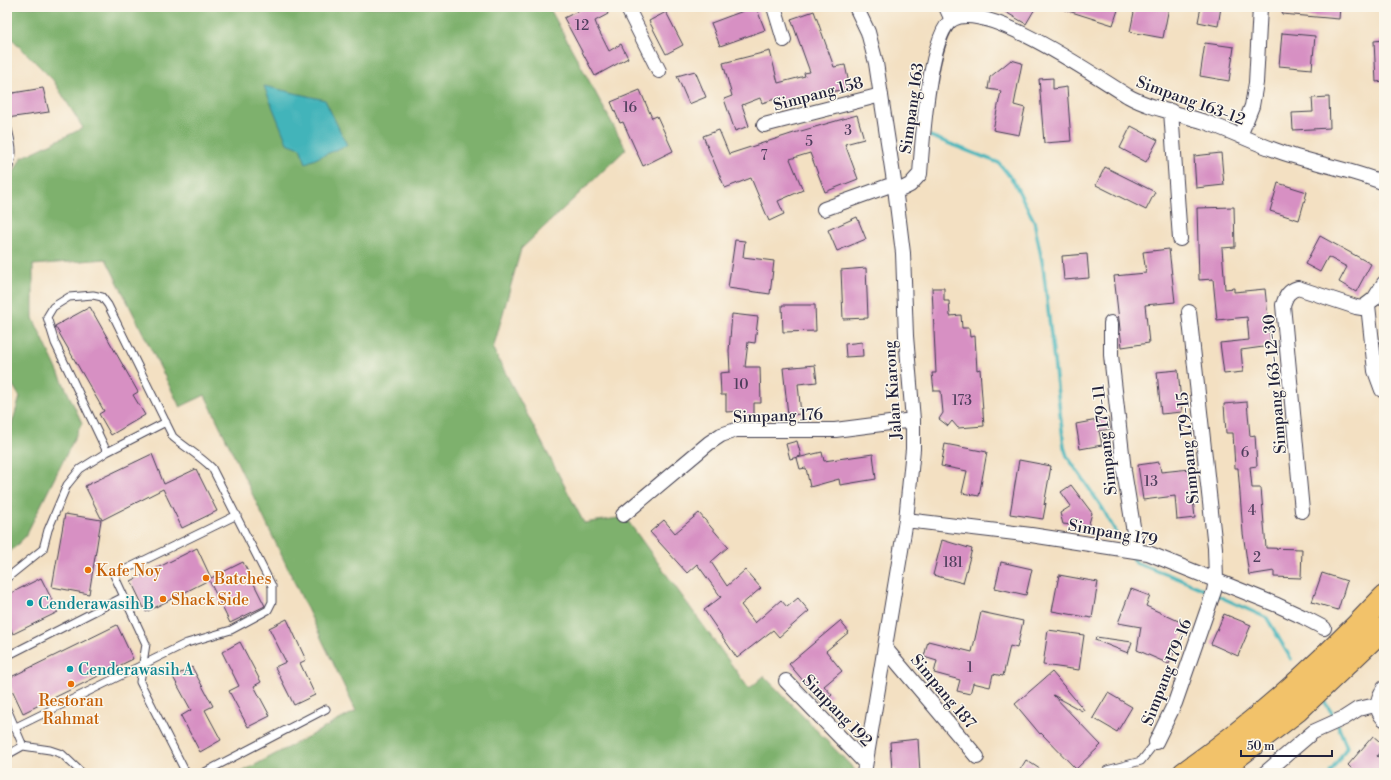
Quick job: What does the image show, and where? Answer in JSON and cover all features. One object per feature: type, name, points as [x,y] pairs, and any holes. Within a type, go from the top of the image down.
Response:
[{"type":"highway","points":[[1184,773],[1224,745],[1267,710],[1312,670],[1384,597]]},
{"type":"highway","points":[[1216,773],[1298,711],[1384,628]]},
{"type":"highway","points":[[1225,773],[1244,753]]},
{"type":"street","points":[[627,7],[659,71]]},
{"type":"street","points":[[774,7],[784,40]]},
{"type":"street","name":"Jalan Kiarong","points":[[856,7],[868,32],[881,95],[895,188],[903,253],[906,336],[913,420],[913,449],[906,520],[865,768]]},
{"type":"street","points":[[946,7],[952,20]]},
{"type":"street","points":[[1240,136],[1252,106],[1256,83],[1260,7]]},
{"type":"street","name":"Simpang 163-12","points":[[952,20],[963,15],[977,17],[1008,28],[1044,44],[1130,97],[1150,106],[1209,123],[1275,150],[1384,183]]},
{"type":"street","name":"Simpang 163","points":[[824,209],[888,186],[902,188],[910,185],[920,174],[926,104],[939,40],[944,28],[952,20]]},
{"type":"street","name":"Simpang 158","points":[[764,125],[881,95]]},
{"type":"street","points":[[1171,111],[1180,239]]},
{"type":"street","points":[[1382,390],[1374,371],[1368,305],[1384,283]]},
{"type":"street","name":"Simpang 163-12-30","points":[[1302,512],[1284,305],[1285,297],[1290,290],[1298,288],[1356,307],[1362,308],[1368,305]]},
{"type":"street","name":"Simpang 179-15","points":[[1189,312],[1215,548],[1216,580]]},
{"type":"street","name":"Simpang 179-11","points":[[1111,323],[1111,355],[1124,472],[1137,551]]},
{"type":"street","name":"Simpang 176","points":[[624,515],[709,443],[722,435],[736,430],[835,430],[913,420]]},
{"type":"street","name":"Simpang 179","points":[[906,520],[1032,535],[1137,551],[1170,561],[1303,616],[1324,628]]},
{"type":"street","name":"Simpang 179-16","points":[[1156,742],[1175,703],[1216,580]]},
{"type":"street","name":"Simpang 187","points":[[885,648],[977,757]]},
{"type":"street","name":"Simpang 192","points":[[786,681],[865,768]]},
{"type":"street","points":[[1384,688],[1376,705],[1378,712],[1384,719]]},
{"type":"street","points":[[1265,773],[1313,732],[1344,718],[1358,709],[1376,705]]},
{"type":"lane","points":[[7,171],[13,160],[13,149],[8,129]]},
{"type":"lane","points":[[14,728],[187,643],[231,630],[268,610],[272,602],[272,586],[212,468],[203,458],[188,450],[173,437],[110,309],[102,297],[94,294],[69,297],[53,307],[47,317],[55,343],[107,452]]},
{"type":"lane","points":[[7,578],[43,549],[48,530],[67,485],[80,469],[107,452],[166,422]]},
{"type":"lane","points":[[186,773],[140,682],[144,665],[146,644],[114,575],[237,515]]},
{"type":"lane","points":[[7,656],[123,597]]},
{"type":"lane","points":[[7,709],[23,746]]},
{"type":"lane","points":[[203,773],[326,709]]},
{"type":"lane","name":"Simpang 179-16","points":[[1107,770],[1141,761],[1156,742]]},
{"type":"lane","points":[[7,755],[23,746],[50,750],[62,754],[82,773]]},
{"type":"green space","points":[[7,7],[549,7],[626,149],[521,249],[493,349],[584,523],[625,517],[749,689],[764,676],[858,773],[240,773],[356,711],[205,395],[180,407],[106,259],[33,265],[33,318],[82,423],[25,537],[7,555],[7,440],[20,397],[7,376],[7,186],[21,158],[83,128],[53,80],[7,34]]},
{"type":"water","points":[[264,86],[325,100],[347,145],[306,163],[300,148],[287,143]]},
{"type":"building","points":[[586,7],[605,7],[608,14],[595,21],[598,29],[609,51],[621,44],[628,58],[595,76],[564,18]]},
{"type":"building","points":[[756,7],[765,30],[720,46],[711,23]]},
{"type":"building","points":[[997,7],[1036,7],[1026,24]]},
{"type":"building","points":[[1062,7],[1119,7],[1113,25],[1062,9]]},
{"type":"building","points":[[1135,7],[1169,7],[1163,38],[1130,32]]},
{"type":"building","points":[[1201,7],[1221,7],[1218,26],[1198,22]]},
{"type":"building","points":[[1283,7],[1340,7],[1339,19],[1282,14]]},
{"type":"building","points":[[814,11],[834,67],[845,65],[850,88],[794,100],[794,102],[777,107],[775,99],[762,103],[760,98],[742,105],[749,126],[735,131],[724,99],[732,96],[723,63],[770,51],[778,83],[805,76],[804,73],[810,72],[791,19]]},
{"type":"building","points":[[666,12],[683,45],[666,54],[649,21]]},
{"type":"building","points":[[1282,33],[1315,36],[1312,69],[1279,66]]},
{"type":"building","points":[[1384,40],[1384,81],[1376,82],[1374,41]]},
{"type":"building","points":[[1205,43],[1234,47],[1229,81],[1200,76]]},
{"type":"building","points":[[1011,60],[1022,63],[1014,105],[1025,108],[1019,135],[993,130],[1001,91],[988,89],[990,77]]},
{"type":"building","points":[[695,71],[706,97],[689,104],[677,76]]},
{"type":"building","points":[[1053,78],[1053,89],[1067,87],[1071,141],[1044,143],[1039,79]]},
{"type":"building","points":[[43,88],[49,112],[7,118],[7,94]]},
{"type":"building","points":[[640,90],[652,118],[657,116],[673,151],[643,166],[623,122],[620,123],[611,102]]},
{"type":"building","points":[[1329,97],[1330,128],[1293,130],[1292,113],[1313,112],[1312,98]]},
{"type":"building","points":[[857,115],[864,139],[845,144],[858,179],[825,192],[810,153],[790,159],[803,190],[778,201],[784,214],[769,221],[751,178],[725,188],[703,136],[719,130],[729,154]]},
{"type":"building","points":[[1131,126],[1158,140],[1146,162],[1120,148]]},
{"type":"building","points":[[1221,153],[1224,185],[1196,188],[1194,156]]},
{"type":"building","points":[[1105,167],[1155,192],[1146,210],[1096,185]]},
{"type":"building","points":[[1278,183],[1307,192],[1299,220],[1270,211]]},
{"type":"building","points":[[1234,207],[1235,247],[1222,248],[1225,289],[1234,288],[1234,292],[1265,289],[1271,346],[1241,350],[1243,372],[1224,374],[1220,343],[1249,340],[1247,317],[1217,320],[1213,279],[1199,280],[1197,208]]},
{"type":"building","points":[[857,217],[866,239],[837,251],[828,230]]},
{"type":"building","points":[[1320,236],[1371,264],[1356,292],[1339,282],[1347,267],[1328,257],[1320,272],[1305,264]]},
{"type":"building","points":[[735,240],[745,241],[743,257],[774,261],[770,294],[728,288]]},
{"type":"building","points":[[1169,249],[1175,302],[1145,305],[1149,343],[1122,347],[1114,276],[1146,273],[1143,252]]},
{"type":"building","points":[[1087,254],[1089,278],[1064,280],[1062,256]]},
{"type":"building","points":[[866,268],[868,318],[843,319],[841,270]]},
{"type":"building","points":[[932,288],[944,288],[944,301],[949,301],[950,316],[961,315],[962,328],[969,328],[970,337],[975,336],[977,370],[980,369],[984,426],[958,428],[952,421],[948,426],[939,419],[943,413],[941,391],[934,391],[932,373],[936,373]]},
{"type":"building","points":[[782,305],[815,305],[816,331],[783,332]]},
{"type":"building","points":[[90,307],[138,392],[133,395],[145,415],[111,435],[99,414],[104,411],[55,326]]},
{"type":"building","points":[[732,314],[758,317],[755,343],[748,342],[745,367],[760,367],[761,403],[754,403],[754,419],[742,419],[742,411],[726,412],[726,395],[721,395],[720,373],[730,372],[729,351]]},
{"type":"building","points":[[862,342],[863,356],[846,357],[845,344]]},
{"type":"building","points":[[815,365],[817,382],[798,384],[801,414],[788,415],[783,368]]},
{"type":"building","points":[[1178,370],[1182,412],[1161,414],[1157,372]]},
{"type":"building","points":[[1247,402],[1250,436],[1255,435],[1257,466],[1250,467],[1252,488],[1261,488],[1266,548],[1302,549],[1301,578],[1274,577],[1274,571],[1249,575],[1243,533],[1238,468],[1235,468],[1233,433],[1226,433],[1224,404]]},
{"type":"building","points":[[1108,418],[1110,429],[1099,431],[1102,445],[1080,449],[1076,424]]},
{"type":"building","points":[[797,441],[801,456],[790,459],[786,444]]},
{"type":"building","points":[[945,444],[987,452],[979,496],[962,493],[967,471],[941,466]]},
{"type":"building","points":[[822,452],[824,461],[873,454],[876,479],[840,485],[839,479],[810,487],[806,468],[800,469],[797,458]]},
{"type":"building","points":[[152,454],[164,484],[196,469],[217,511],[182,528],[163,489],[102,520],[85,486]]},
{"type":"building","points":[[1019,460],[1051,466],[1043,519],[1010,514]]},
{"type":"building","points":[[1159,462],[1161,472],[1190,469],[1195,518],[1177,520],[1175,496],[1143,500],[1138,465]]},
{"type":"building","points":[[1071,485],[1092,513],[1088,527],[1063,524],[1060,513],[1071,506],[1061,492]]},
{"type":"building","points":[[699,513],[728,547],[711,562],[727,586],[745,570],[761,588],[741,605],[755,623],[781,600],[787,607],[798,598],[809,611],[779,637],[773,630],[737,658],[704,610],[721,597],[697,564],[687,573],[650,532],[664,520],[675,533]]},
{"type":"building","points":[[65,514],[101,520],[89,594],[52,587]]},
{"type":"building","points":[[942,540],[972,549],[963,583],[933,575]]},
{"type":"building","points":[[197,548],[211,578],[243,562],[265,606],[230,623],[209,580],[146,612],[131,581]]},
{"type":"building","points":[[1001,562],[1032,569],[1026,595],[995,588]]},
{"type":"building","points":[[1322,573],[1347,581],[1338,610],[1312,602]]},
{"type":"building","points":[[1059,575],[1098,582],[1092,618],[1052,611]]},
{"type":"building","name":"Cenderawasih B","points":[[41,578],[58,612],[13,634],[7,620],[7,595]]},
{"type":"building","points":[[1131,589],[1150,596],[1146,606],[1187,625],[1169,664],[1137,650],[1141,627],[1118,623]]},
{"type":"building","points":[[981,612],[1023,621],[1017,648],[1010,646],[1003,676],[993,674],[990,687],[973,683],[970,694],[957,691],[960,680],[934,673],[937,661],[924,657],[928,641],[972,652]]},
{"type":"building","points":[[1224,614],[1251,625],[1238,656],[1211,644]]},
{"type":"building","points":[[287,619],[306,660],[300,663],[315,695],[294,705],[275,667],[286,662],[269,628]]},
{"type":"building","points":[[840,621],[849,632],[826,651],[842,671],[824,686],[832,695],[822,703],[789,664]]},
{"type":"building","name":"Cenderawasih A","points":[[117,625],[133,659],[23,713],[7,679]]},
{"type":"building","points":[[1048,630],[1084,635],[1079,670],[1043,665]]},
{"type":"building","points":[[1096,637],[1132,642],[1128,653],[1095,640]]},
{"type":"building","points":[[240,642],[261,682],[254,686],[270,716],[248,727],[229,691],[239,686],[222,652]]},
{"type":"building","points":[[192,667],[213,706],[205,710],[221,740],[200,752],[181,716],[191,710],[173,677]]},
{"type":"building","points":[[1052,672],[1085,711],[1084,712],[1053,695],[1101,745],[1076,769],[1041,733],[1040,734],[1015,704]]},
{"type":"building","points":[[1108,693],[1132,707],[1117,732],[1093,718]]},
{"type":"building","points":[[1373,736],[1384,745],[1377,756],[1384,762],[1384,773],[1356,773],[1348,765]]},
{"type":"building","points":[[918,739],[920,773],[897,773],[896,769],[892,770],[890,742]]},
{"type":"building","points":[[1026,760],[1046,773],[1018,773]]},
{"type":"waterway","points":[[930,136],[999,163],[1014,182],[1034,221],[1043,266],[1064,447],[1067,456],[1103,509],[1118,536]]},
{"type":"waterway","points":[[1132,556],[1136,563],[1177,578],[1211,593]]},
{"type":"waterway","points":[[1216,595],[1267,618],[1291,659]]},
{"type":"waterway","points":[[1322,698],[1336,719]]},
{"type":"waterway","points":[[1330,773],[1347,747],[1338,725]]},
{"type":"place","name":"Kafe Noy","points":[[88,570]]},
{"type":"place","name":"Batches","points":[[206,578]]},
{"type":"place","name":"Shack Side","points":[[163,599]]},
{"type":"place","name":"Cenderawasih B","points":[[30,603]]},
{"type":"place","name":"Cenderawasih A","points":[[70,669]]},
{"type":"place","name":"Restoran Rahmat","points":[[71,684]]}]
